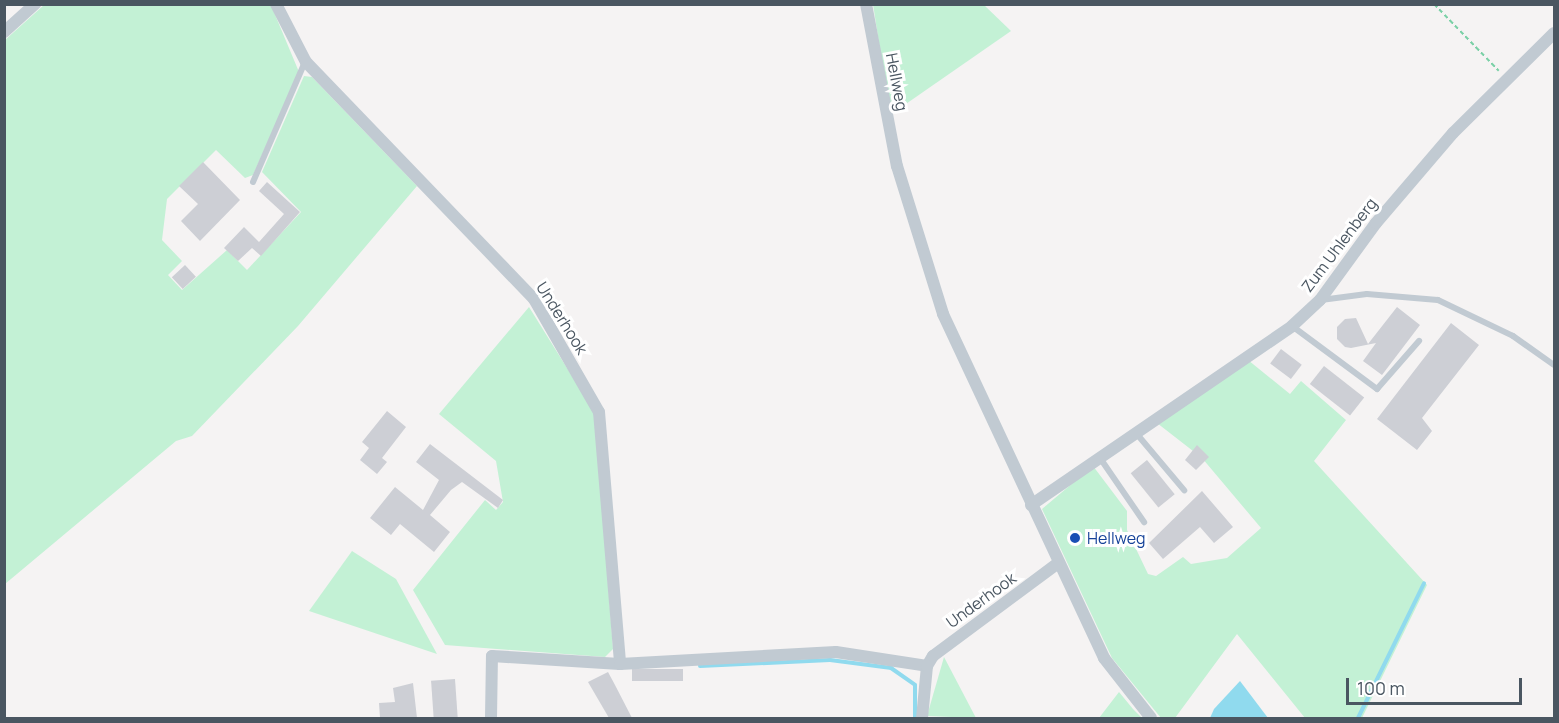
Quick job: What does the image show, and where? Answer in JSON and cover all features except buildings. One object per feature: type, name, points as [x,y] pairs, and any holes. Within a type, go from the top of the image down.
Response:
[{"type":"street","points":[[4,32],[35,4]]},
{"type":"street","name":"Underhook","points":[[276,4],[306,62],[534,299],[599,412],[620,664]]},
{"type":"street","name":"Hellweg","points":[[866,4],[919,250],[1057,564],[1104,658],[1151,718]]},
{"type":"street","name":"Zum Uhlenberg","points":[[1031,505],[1292,326],[1320,300],[1401,193],[1507,79],[1554,33]]},
{"type":"street","name":"Underhook","points":[[927,666],[1057,564]]},
{"type":"street","points":[[490,718],[492,656],[620,664],[836,652],[927,666],[922,718]]},
{"type":"lane","points":[[254,182],[306,62]]},
{"type":"lane","points":[[1320,300],[1367,294],[1438,300],[1513,336],[1554,366]]},
{"type":"lane","points":[[1292,326],[1377,389],[1419,341]]},
{"type":"lane","points":[[1136,433],[1184,490]]},
{"type":"lane","points":[[1100,457],[1143,522]]},
{"type":"path","points":[[1434,4],[1507,79]]},
{"type":"green space","points":[[873,4],[984,5],[1011,31],[890,115]]},
{"type":"green space","points":[[44,5],[271,5],[299,72],[253,175],[245,178],[216,150],[167,199],[162,240],[182,261],[168,275],[182,290],[227,250],[247,270],[301,212],[262,172],[304,76],[312,77],[417,186],[298,326],[192,436],[176,441],[5,584],[5,40]]},
{"type":"green space","points":[[529,307],[595,413],[613,649],[605,657],[445,645],[413,590],[485,500],[496,510],[503,502],[496,461],[439,414]]},
{"type":"green space","points":[[1248,360],[1290,394],[1301,381],[1346,420],[1314,461],[1427,585],[1362,718],[1305,718],[1237,634],[1175,718],[1161,718],[1112,658],[1042,509],[1093,466],[1127,511],[1127,530],[1148,574],[1156,576],[1183,557],[1191,564],[1227,558],[1261,528],[1202,458],[1157,423]]},
{"type":"green space","points":[[352,551],[396,579],[437,654],[309,611]]},
{"type":"green space","points":[[944,657],[976,718],[927,716]]},
{"type":"green space","points":[[1119,692],[1133,709],[1142,718],[1099,718]]},
{"type":"water","points":[[1240,681],[1268,718],[1210,718],[1214,709]]},
{"type":"waterway","points":[[1358,718],[1424,583]]},
{"type":"waterway","points":[[700,666],[830,660],[891,668],[915,685],[915,718]]},
{"type":"place","name":"Hellweg","points":[[1075,538]]}]
